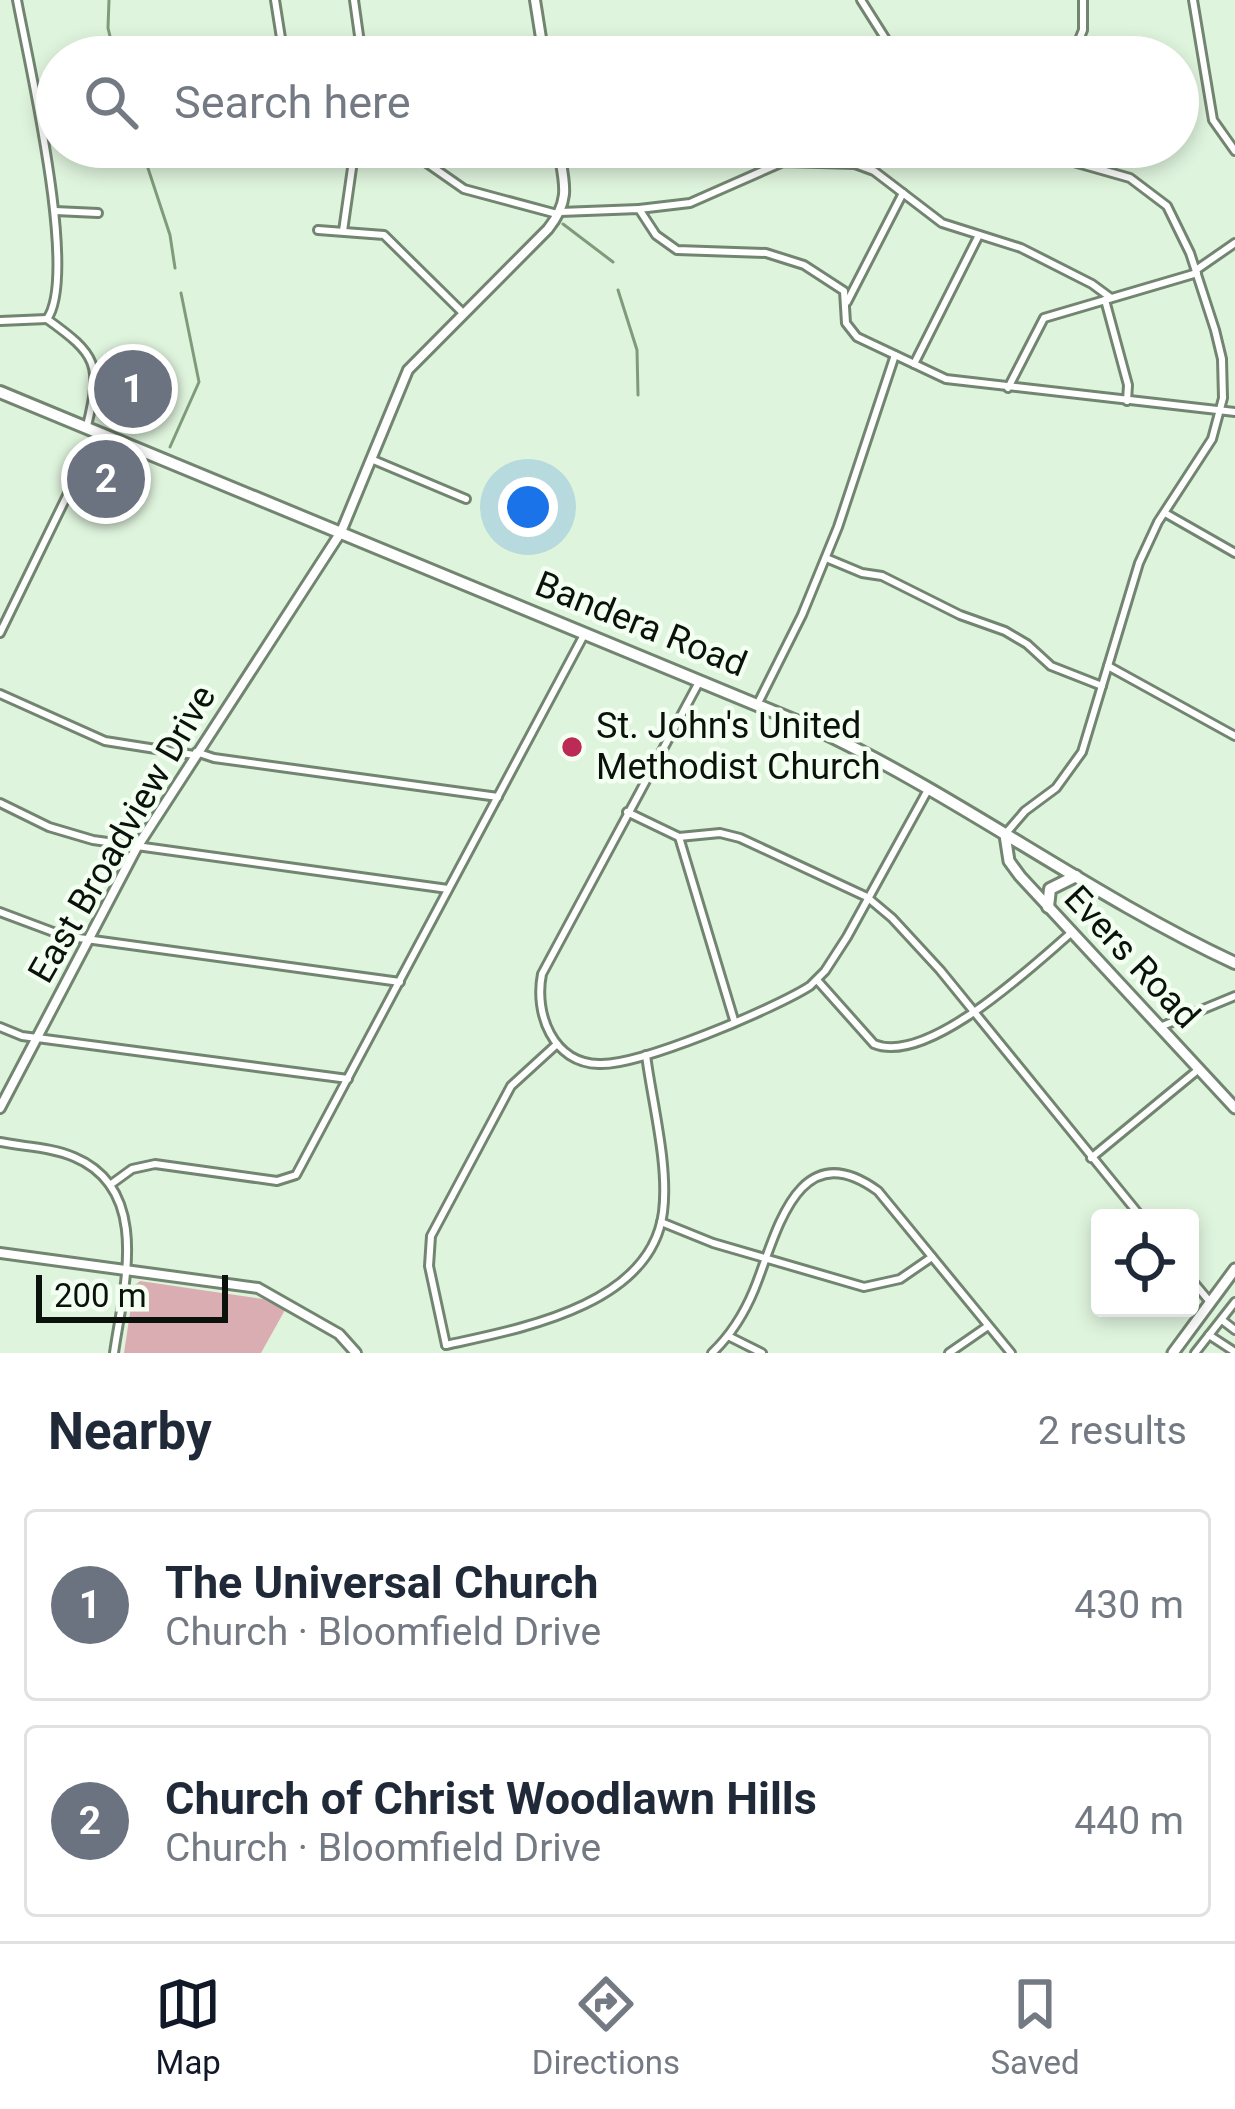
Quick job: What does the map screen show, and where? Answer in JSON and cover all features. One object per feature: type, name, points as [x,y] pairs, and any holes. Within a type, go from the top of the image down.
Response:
[{"type":"main road","name":"Bandera Road","points":[[0,392],[861,751],[1178,936],[1235,963]]},
{"type":"main road","name":"Evers Road","points":[[1005,835],[1009,861],[1235,1108]]},
{"type":"main road","points":[[1048,907],[1050,889],[1076,876]]},
{"type":"main road","points":[[1173,1353],[1235,1269]]},
{"type":"street","points":[[17,0],[36,106]]},
{"type":"street","points":[[275,0],[281,36]]},
{"type":"street","points":[[353,0],[359,36]]},
{"type":"street","points":[[536,0],[541,36]]},
{"type":"street","points":[[861,0],[884,36]]},
{"type":"street","points":[[1081,36],[1083,0]]},
{"type":"street","points":[[1193,0],[1199,36]]},
{"type":"street","points":[[1199,38],[1210,108],[1220,133],[1235,151]]},
{"type":"street","points":[[47,168],[55,211],[55,294],[47,319]]},
{"type":"street","points":[[343,231],[352,168]]},
{"type":"street","points":[[434,168],[464,189],[559,213],[690,202],[774,168]]},
{"type":"street","points":[[559,213],[565,194],[561,168]]},
{"type":"street","points":[[866,168],[943,223],[1022,248],[1092,284],[1108,299],[1128,386],[1127,401]]},
{"type":"street","points":[[1005,835],[1075,765],[1088,739],[1139,563],[1205,452],[1220,412],[1222,359],[1177,220],[1147,187],[1097,168]]},
{"type":"street","points":[[846,303],[903,194]]},
{"type":"street","points":[[639,209],[656,235],[677,250],[751,251],[786,259],[838,284],[848,328],[857,337],[946,379],[1235,412]]},
{"type":"street","points":[[55,211],[98,213]]},
{"type":"street","name":"East Broadview Drive","points":[[0,1108],[137,847],[340,532],[408,370],[559,213]]},
{"type":"street","points":[[318,230],[384,235],[464,314]]},
{"type":"street","points":[[914,364],[979,235]]},
{"type":"street","points":[[1008,388],[1044,318],[1197,271],[1235,243]]},
{"type":"street","points":[[0,321],[47,319],[84,347],[92,360],[95,388],[92,430],[0,633]]},
{"type":"street","points":[[757,704],[826,557],[895,355]]},
{"type":"street","points":[[371,459],[466,499]]},
{"type":"street","points":[[1165,513],[1235,553]]},
{"type":"street","points":[[826,557],[883,576],[960,615],[1004,631],[1052,666],[1102,686]]},
{"type":"street","points":[[110,1185],[132,1169],[155,1164],[289,1179],[299,1170],[585,633]]},
{"type":"street","points":[[1108,666],[1235,736]]},
{"type":"street","points":[[700,680],[542,974],[542,1018],[557,1044],[577,1059],[598,1064],[646,1055],[787,998],[817,980],[847,937],[928,788]]},
{"type":"street","points":[[0,694],[105,741],[499,797]]},
{"type":"street","points":[[0,803],[79,837],[449,889]]},
{"type":"street","points":[[627,812],[679,837],[730,835],[867,897],[927,955],[1134,1209]]},
{"type":"street","points":[[679,837],[734,1020]]},
{"type":"street","points":[[0,912],[41,930],[400,982]]},
{"type":"street","points":[[817,980],[881,1048],[938,1034],[973,1013],[1072,933]]},
{"type":"street","points":[[1160,1027],[1235,996]]},
{"type":"street","points":[[0,1027],[37,1037],[348,1079]]},
{"type":"street","points":[[557,1044],[511,1086],[430,1236],[429,1266],[443,1349],[540,1324],[582,1306],[637,1264],[661,1222],[662,1172],[646,1055]]},
{"type":"street","points":[[1091,1158],[1199,1069]]},
{"type":"street","points":[[0,1142],[69,1155],[85,1162],[110,1185],[125,1220],[126,1270],[114,1353]]},
{"type":"street","points":[[712,1353],[749,1300],[788,1201],[805,1184],[824,1176],[849,1176],[878,1191],[1011,1353]]},
{"type":"street","points":[[661,1222],[864,1287],[900,1279],[933,1257]]},
{"type":"street","points":[[0,1253],[258,1288],[339,1334],[356,1353]]},
{"type":"street","points":[[1199,1289],[1210,1302]]},
{"type":"street","points":[[1196,1353],[1235,1302]]},
{"type":"street","points":[[1200,1316],[1235,1352]]},
{"type":"street","points":[[1222,1320],[1235,1330]]},
{"type":"street","points":[[949,1353],[988,1326]]},
{"type":"street","points":[[728,1336],[762,1353]]},
{"type":"shaded area","points":[[140,1281],[263,1299],[285,1310],[261,1353],[124,1353],[134,1286]]},
{"type":"waterway","points":[[109,0],[110,36]]},
{"type":"waterway","points":[[148,168],[170,235],[175,268]]},
{"type":"waterway","points":[[563,224],[613,262]]},
{"type":"waterway","points":[[618,290],[637,350],[638,395]]},
{"type":"waterway","points":[[170,447],[199,382],[181,293]]},
{"type":"place","name":"The Universal Church","points":[[133,389]]},
{"type":"place","name":"Church of Christ Woodlawn Hills","points":[[106,479]]},
{"type":"place","name":"St. John's United Methodist Church","points":[[572,747]]}]
